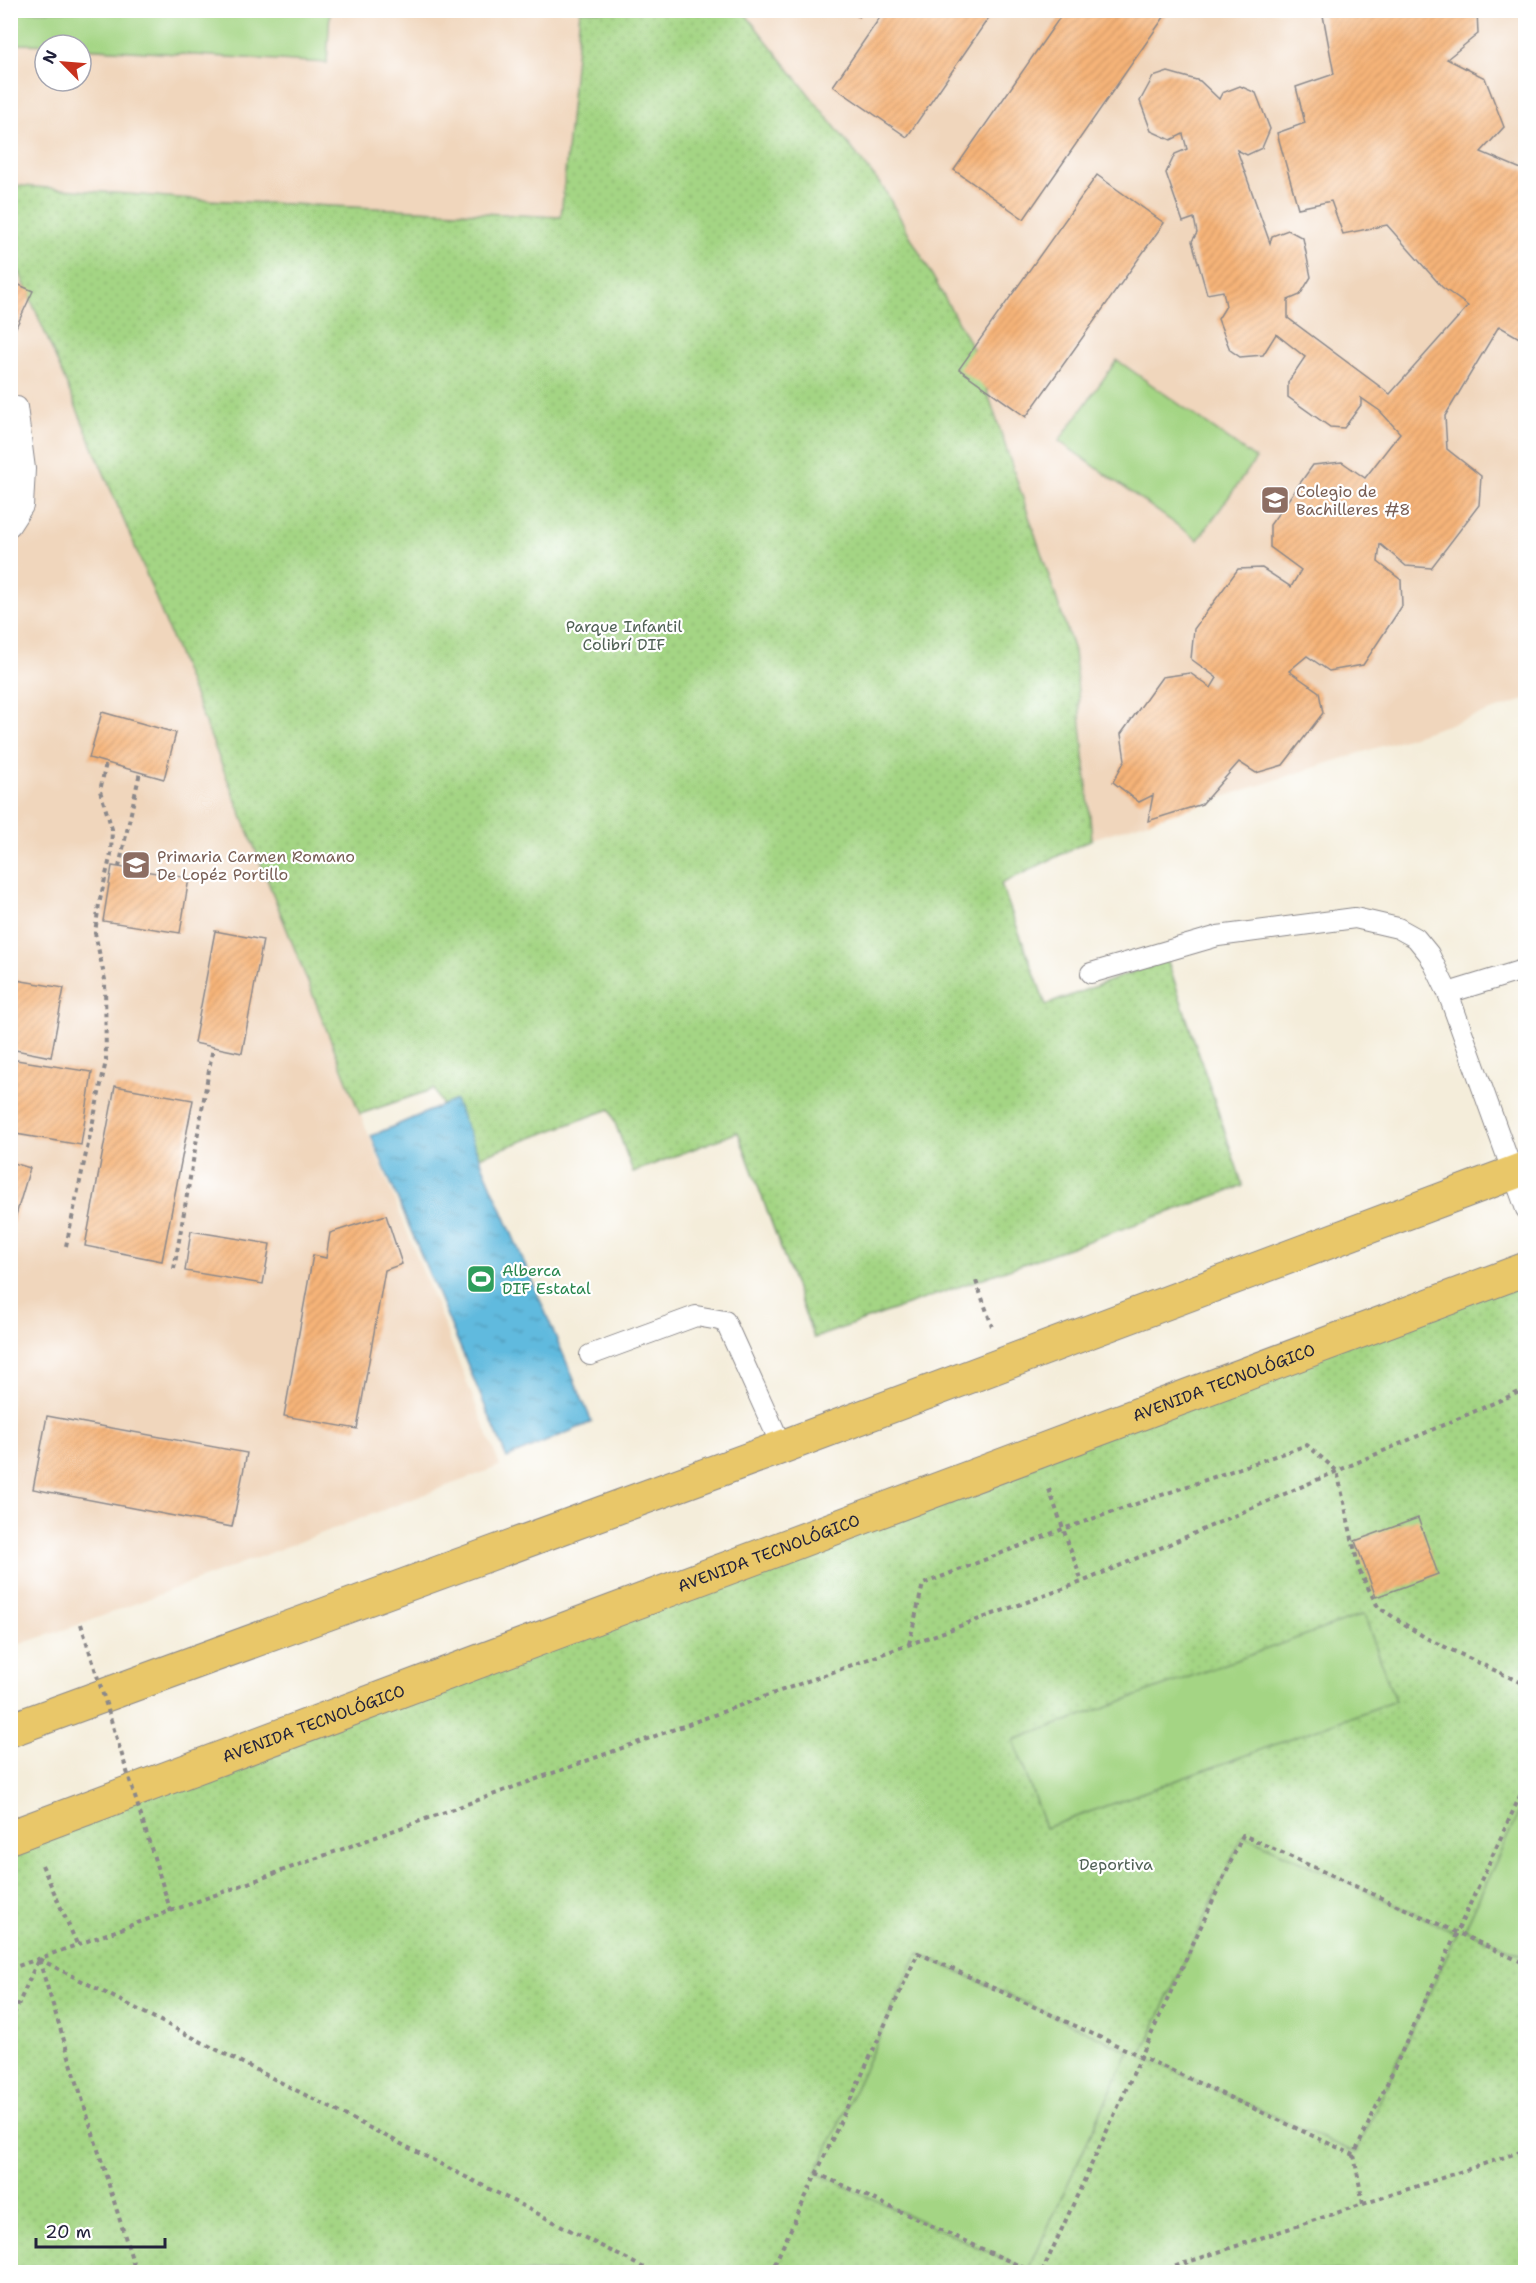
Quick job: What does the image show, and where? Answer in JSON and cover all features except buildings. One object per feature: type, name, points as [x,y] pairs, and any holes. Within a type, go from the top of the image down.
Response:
[{"type":"main road","points":[[10,1731],[782,1447],[1518,1171]]},
{"type":"main road","name":"AVENIDA TECNOLÓGICO","points":[[19,1833],[1526,1269]]},
{"type":"lane","points":[[10,526],[23,506],[25,469],[17,407]]},
{"type":"lane","points":[[1091,973],[1218,936],[1355,918],[1377,921],[1416,938],[1429,954],[1448,993],[1518,1171],[1526,1209]]},
{"type":"lane","points":[[1448,993],[1526,969]]},
{"type":"lane","points":[[590,1355],[696,1316],[725,1321],[782,1447]]},
{"type":"path","points":[[66,1246],[106,1060],[105,980],[95,933],[99,904],[111,854],[112,830],[100,791],[106,763]]},
{"type":"path","points":[[119,867],[140,772]]},
{"type":"path","points":[[174,1269],[213,1047]]},
{"type":"path","points":[[976,1281],[1005,1364]]},
{"type":"path","points":[[10,1969],[1082,1582],[1526,1389]]},
{"type":"path","points":[[909,1644],[923,1584],[1063,1529],[1307,1445],[1337,1471],[1359,1570],[1378,1607],[1426,1638],[1526,1686]]},
{"type":"path","points":[[1036,1453],[1082,1582]]},
{"type":"path","points":[[81,1624],[171,1912]]},
{"type":"path","points":[[1363,2204],[1354,2155],[1526,1783]]},
{"type":"path","points":[[19,1833],[77,1944]]},
{"type":"path","points":[[1042,2272],[1243,1834],[1526,1964]]},
{"type":"path","points":[[771,2272],[918,1953],[1354,2155]]},
{"type":"path","points":[[10,2023],[39,1959]]},
{"type":"path","points":[[39,1959],[136,2272]]},
{"type":"path","points":[[39,1959],[652,2272]]},
{"type":"path","points":[[1158,2272],[1526,2150]]},
{"type":"path","points":[[816,2173],[1033,2272]]},
{"type":"shaded area","points":[[10,11],[580,11],[561,217],[207,200],[11,185]]},
{"type":"shaded area","name":"Colegio de Bachilleres #8","points":[[743,11],[1525,11],[1525,700],[1092,839],[1074,651],[884,189]]},
{"type":"shaded area","name":"Primaria Carmen Romano De Lopéz Portillo","points":[[10,252],[143,566],[500,1466],[81,1624],[11,1647]]},
{"type":"green space","points":[[10,11],[330,11],[327,63],[93,49],[93,33],[33,33],[33,44],[11,44]]},
{"type":"green space","name":"Parque Infantil Colibrí DIF","points":[[580,11],[743,11],[884,189],[973,349],[1074,651],[1092,839],[1001,884],[1046,1005],[1167,959],[1243,1186],[814,1338],[738,1132],[633,1172],[610,1109],[471,1160],[434,1089],[360,1114],[143,566],[11,252],[10,185],[207,200],[561,217]]},
{"type":"green space","points":[[1117,360],[1256,459],[1198,540],[1059,441]]},
{"type":"green space","name":"Deportiva","points":[[1525,1276],[1525,2272],[11,2272],[10,1837]]},
{"type":"green space","points":[[1364,1614],[1395,1701],[1045,1828],[1014,1740]]},
{"type":"green space","points":[[1525,1799],[1525,1957],[1465,1929]]},
{"type":"green space","points":[[1243,1835],[1457,1933],[1356,2153],[1141,2056]]},
{"type":"green space","points":[[918,1953],[1129,2051],[1028,2270],[816,2173]]},
{"type":"water","name":"Alberca DIF Estatal","points":[[455,1100],[592,1422],[507,1458],[371,1136]]},
{"type":"place","name":"Colegio de Bachilleres #8","points":[[1275,500]]},
{"type":"place","name":"Primaria Carmen Romano De Lopéz Portillo","points":[[136,865]]},
{"type":"place","name":"Alberca DIF Estatal","points":[[481,1279]]}]
